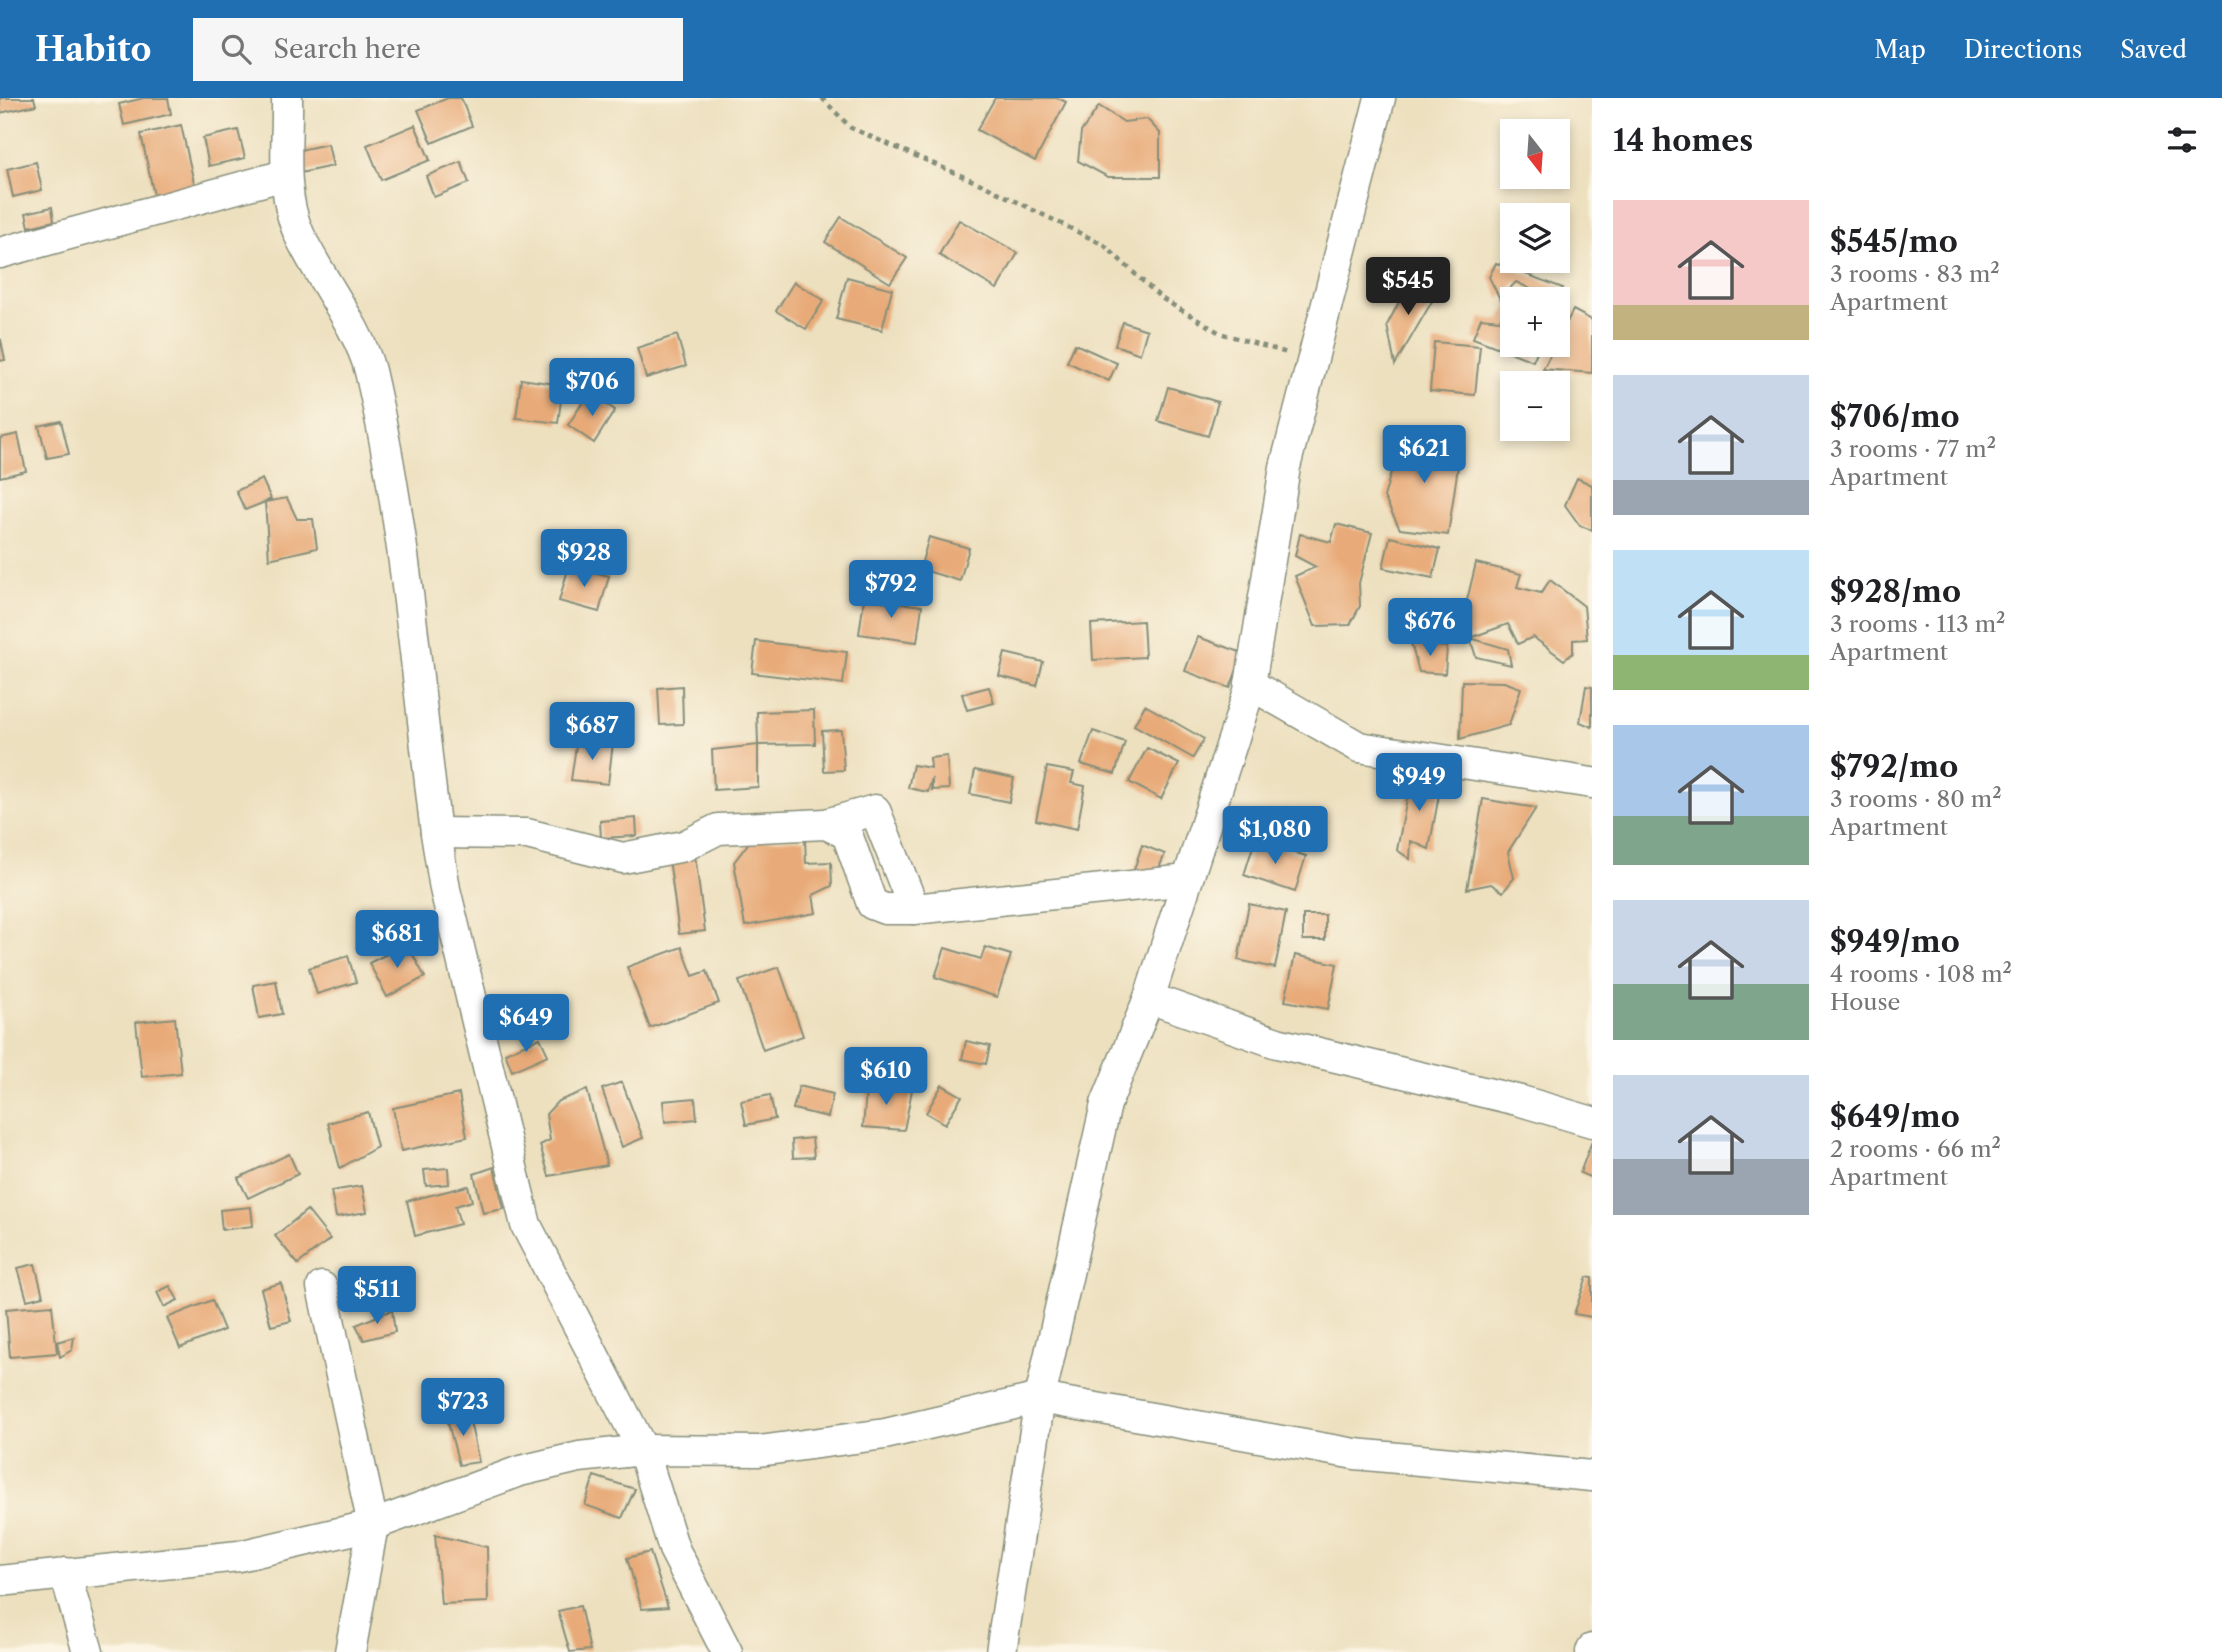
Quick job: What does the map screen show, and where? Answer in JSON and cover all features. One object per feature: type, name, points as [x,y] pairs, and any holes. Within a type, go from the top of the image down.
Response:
[{"type":"street","points":[[287,98],[285,175],[298,233],[331,289],[369,366],[392,470],[445,889],[526,1225],[643,1450],[674,1549],[727,1652]]},
{"type":"street","points":[[1001,1652],[1040,1398],[1106,1104],[1149,998],[1250,684],[1285,467],[1380,98]]},
{"type":"street","points":[[0,253],[285,175]]},
{"type":"street","points":[[1250,684],[1359,747],[1592,783]]},
{"type":"street","points":[[436,833],[527,834],[623,858],[684,846],[718,829],[826,824],[847,834],[872,904],[885,909],[914,909],[1187,880]]},
{"type":"street","points":[[1149,998],[1277,1043],[1521,1101],[1592,1122]]},
{"type":"street","points":[[321,1287],[373,1525],[350,1652]]},
{"type":"street","points":[[0,1581],[239,1556],[373,1525],[520,1471],[579,1457],[643,1450],[759,1451],[872,1436],[1040,1398],[1355,1454],[1592,1476]]},
{"type":"street","points":[[65,1573],[88,1652]]},
{"type":"path","points":[[822,98],[852,128],[983,185],[1104,245],[1161,298],[1220,333],[1314,361]]},
{"type":"building","points":[[0,98],[34,98],[36,105],[0,113]]},
{"type":"building","points":[[144,98],[168,98],[171,114],[124,125],[119,104]]},
{"type":"building","points":[[448,98],[461,98],[472,126],[432,143],[418,110]]},
{"type":"building","points":[[995,98],[1058,98],[1066,102],[1035,161],[977,130]]},
{"type":"building","points":[[1099,106],[1124,122],[1147,119],[1160,133],[1160,177],[1108,177],[1078,161],[1081,132]]},
{"type":"building","points":[[181,125],[195,187],[154,196],[141,134]]},
{"type":"building","points":[[415,125],[430,160],[381,180],[367,145]]},
{"type":"building","points":[[238,130],[245,158],[209,166],[203,138]]},
{"type":"building","points":[[328,144],[333,166],[300,173],[295,151]]},
{"type":"building","points":[[36,162],[42,190],[13,197],[7,169]]},
{"type":"building","points":[[461,162],[469,183],[434,197],[426,176]]},
{"type":"building","points":[[52,207],[54,221],[29,227],[26,213]]},
{"type":"building","points":[[841,217],[907,258],[890,283],[825,242]]},
{"type":"building","points":[[959,220],[1018,253],[997,289],[939,255]]},
{"type":"building","points":[[1496,263],[1500,264],[1500,273],[1523,273],[1560,287],[1526,287],[1516,282],[1511,287],[1500,287],[1500,299],[1489,277]]},
{"type":"building","points":[[847,277],[892,289],[882,330],[836,319]]},
{"type":"building","points":[[794,282],[824,300],[806,329],[776,311]]},
{"type":"building","points":[[1408,285],[1438,291],[1395,365],[1387,325]]},
{"type":"building","points":[[1573,310],[1592,320],[1592,373],[1543,369],[1549,357],[1570,357],[1570,316]]},
{"type":"building","points":[[1481,318],[1500,320],[1500,348],[1473,338]]},
{"type":"building","points":[[1123,322],[1147,330],[1140,354],[1115,345]]},
{"type":"building","points":[[677,335],[686,366],[646,378],[637,348]]},
{"type":"building","points":[[0,341],[5,360],[0,361]]},
{"type":"building","points":[[1434,342],[1480,346],[1475,395],[1430,391]]},
{"type":"building","points":[[1075,344],[1117,363],[1109,381],[1067,362]]},
{"type":"building","points":[[521,379],[563,385],[558,423],[516,418]]},
{"type":"building","points":[[1168,387],[1218,402],[1208,436],[1158,421]]},
{"type":"building","points":[[589,393],[615,410],[594,443],[568,425]]},
{"type":"building","points":[[61,421],[69,454],[47,458],[39,426]]},
{"type":"building","points":[[18,434],[26,471],[0,477],[0,438]]},
{"type":"building","points":[[1401,437],[1425,443],[1462,439],[1448,535],[1400,529],[1384,497]]},
{"type":"building","points":[[1577,478],[1592,485],[1592,530],[1580,526],[1565,505]]},
{"type":"building","points":[[262,479],[271,499],[245,510],[236,491]]},
{"type":"building","points":[[287,498],[297,519],[313,519],[317,548],[269,559],[265,502]]},
{"type":"building","points":[[1336,524],[1372,533],[1359,583],[1360,606],[1350,625],[1315,626],[1295,576],[1316,567],[1295,556],[1300,534],[1331,542]]},
{"type":"building","points":[[929,537],[969,548],[960,581],[920,569]]},
{"type":"building","points":[[1390,537],[1440,549],[1433,578],[1383,568]]},
{"type":"building","points":[[1476,563],[1521,574],[1517,587],[1541,593],[1550,580],[1584,606],[1587,639],[1573,640],[1573,653],[1564,660],[1533,637],[1518,644],[1508,624],[1470,638],[1461,625]]},
{"type":"building","points":[[569,566],[609,576],[599,612],[559,601]]},
{"type":"building","points":[[864,599],[922,606],[917,642],[859,634]]},
{"type":"building","points":[[1143,621],[1145,657],[1093,660],[1091,624]]},
{"type":"building","points":[[1198,637],[1243,653],[1230,688],[1185,671]]},
{"type":"building","points":[[1470,638],[1508,649],[1511,665],[1476,657]]},
{"type":"building","points":[[756,641],[847,652],[843,684],[752,673]]},
{"type":"building","points":[[1411,643],[1447,647],[1445,674],[1419,672]]},
{"type":"building","points":[[1005,653],[1043,662],[1037,686],[999,676]]},
{"type":"building","points":[[1462,681],[1504,682],[1521,688],[1509,725],[1460,739]]},
{"type":"building","points":[[682,686],[683,724],[660,725],[658,688]]},
{"type":"building","points":[[1586,686],[1592,687],[1592,727],[1580,722]]},
{"type":"building","points":[[989,687],[994,703],[967,710],[962,694]]},
{"type":"building","points":[[1145,705],[1204,739],[1193,758],[1134,725]]},
{"type":"building","points":[[814,710],[815,744],[758,745],[757,712]]},
{"type":"building","points":[[841,730],[844,770],[824,771],[822,731]]},
{"type":"building","points":[[1093,731],[1125,742],[1115,774],[1081,764]]},
{"type":"building","points":[[577,739],[613,743],[608,784],[571,780]]},
{"type":"building","points":[[758,745],[758,787],[714,790],[712,750]]},
{"type":"building","points":[[1147,748],[1179,764],[1161,799],[1129,782]]},
{"type":"building","points":[[947,756],[949,789],[932,790],[932,778],[928,792],[908,788],[913,765],[931,768],[930,758]]},
{"type":"building","points":[[1047,767],[1074,772],[1071,783],[1085,786],[1077,829],[1036,820]]},
{"type":"building","points":[[975,770],[1014,778],[1009,802],[970,794]]},
{"type":"building","points":[[1412,773],[1442,779],[1429,849],[1411,841],[1410,859],[1397,850]]},
{"type":"building","points":[[1483,799],[1536,808],[1508,852],[1514,878],[1503,892],[1491,884],[1467,889]]},
{"type":"building","points":[[636,818],[637,836],[601,838],[600,821]]},
{"type":"building","points":[[805,839],[806,863],[831,862],[832,886],[813,895],[816,913],[745,926],[734,862],[751,840]]},
{"type":"building","points":[[1255,840],[1306,856],[1295,892],[1244,875]]},
{"type":"building","points":[[1142,845],[1165,854],[1159,868],[1174,873],[1129,885]]},
{"type":"building","points":[[694,847],[705,931],[679,934],[668,851]]},
{"type":"building","points":[[1249,904],[1286,912],[1275,968],[1238,960]]},
{"type":"building","points":[[1303,915],[1325,915],[1325,940],[1303,940]]},
{"type":"building","points":[[407,944],[425,977],[387,997],[369,963]]},
{"type":"building","points":[[682,947],[693,976],[707,971],[719,1003],[650,1028],[627,967]]},
{"type":"building","points":[[985,947],[1011,955],[997,997],[935,977],[945,948],[981,959]]},
{"type":"building","points":[[1295,955],[1337,964],[1328,1009],[1285,1001]]},
{"type":"building","points":[[348,956],[356,982],[317,994],[309,968]]},
{"type":"building","points":[[779,967],[803,1036],[763,1050],[739,981]]},
{"type":"building","points":[[276,981],[282,1014],[259,1018],[253,985]]},
{"type":"building","points":[[175,1018],[181,1073],[142,1077],[136,1022]]},
{"type":"building","points":[[540,1038],[548,1055],[512,1071],[505,1053]]},
{"type":"building","points":[[966,1041],[990,1046],[986,1064],[962,1059]]},
{"type":"building","points":[[867,1081],[912,1090],[904,1130],[863,1127]]},
{"type":"building","points":[[622,1082],[643,1138],[622,1147],[602,1089]]},
{"type":"building","points":[[942,1085],[962,1096],[945,1124],[926,1113]]},
{"type":"building","points":[[799,1086],[833,1094],[828,1117],[793,1109]]},
{"type":"building","points":[[587,1090],[607,1165],[549,1176],[540,1145],[550,1140],[546,1114],[558,1101]]},
{"type":"building","points":[[459,1094],[467,1137],[401,1151],[393,1108]]},
{"type":"building","points":[[770,1095],[775,1119],[746,1125],[741,1101]]},
{"type":"building","points":[[695,1098],[697,1119],[665,1122],[663,1101]]},
{"type":"building","points":[[368,1112],[377,1147],[340,1168],[328,1123]]},
{"type":"building","points":[[812,1138],[814,1157],[793,1158],[792,1140]]},
{"type":"building","points":[[1592,1141],[1592,1178],[1580,1173]]},
{"type":"building","points":[[289,1154],[298,1174],[248,1198],[238,1178]]},
{"type":"building","points":[[494,1167],[504,1209],[483,1213],[474,1174]]},
{"type":"building","points":[[448,1168],[449,1184],[426,1186],[424,1170]]},
{"type":"building","points":[[362,1186],[367,1212],[336,1217],[331,1191]]},
{"type":"building","points":[[468,1186],[472,1201],[455,1206],[460,1224],[415,1236],[407,1201]]},
{"type":"building","points":[[251,1207],[253,1226],[222,1230],[220,1210]]},
{"type":"building","points":[[307,1210],[330,1239],[298,1264],[275,1236]]},
{"type":"building","points":[[35,1264],[43,1296],[27,1300],[18,1268]]},
{"type":"building","points":[[1587,1277],[1592,1278],[1592,1317],[1574,1314]]},
{"type":"building","points":[[281,1283],[291,1321],[271,1326],[261,1289]]},
{"type":"building","points":[[170,1286],[178,1300],[164,1307],[157,1292]]},
{"type":"building","points":[[212,1300],[224,1330],[180,1348],[167,1318]]},
{"type":"building","points":[[52,1305],[57,1353],[10,1357],[6,1309]]},
{"type":"building","points":[[392,1310],[395,1332],[364,1340],[356,1325]]},
{"type":"building","points":[[74,1337],[72,1350],[60,1357],[57,1342]]},
{"type":"building","points":[[468,1412],[479,1462],[459,1465],[446,1415]]},
{"type":"building","points":[[594,1476],[635,1489],[622,1518],[585,1505]]},
{"type":"building","points":[[435,1535],[487,1547],[488,1602],[441,1604]]},
{"type":"building","points":[[650,1552],[668,1607],[642,1609],[627,1558]]},
{"type":"building","points":[[580,1606],[590,1650],[570,1652],[558,1611]]}]
